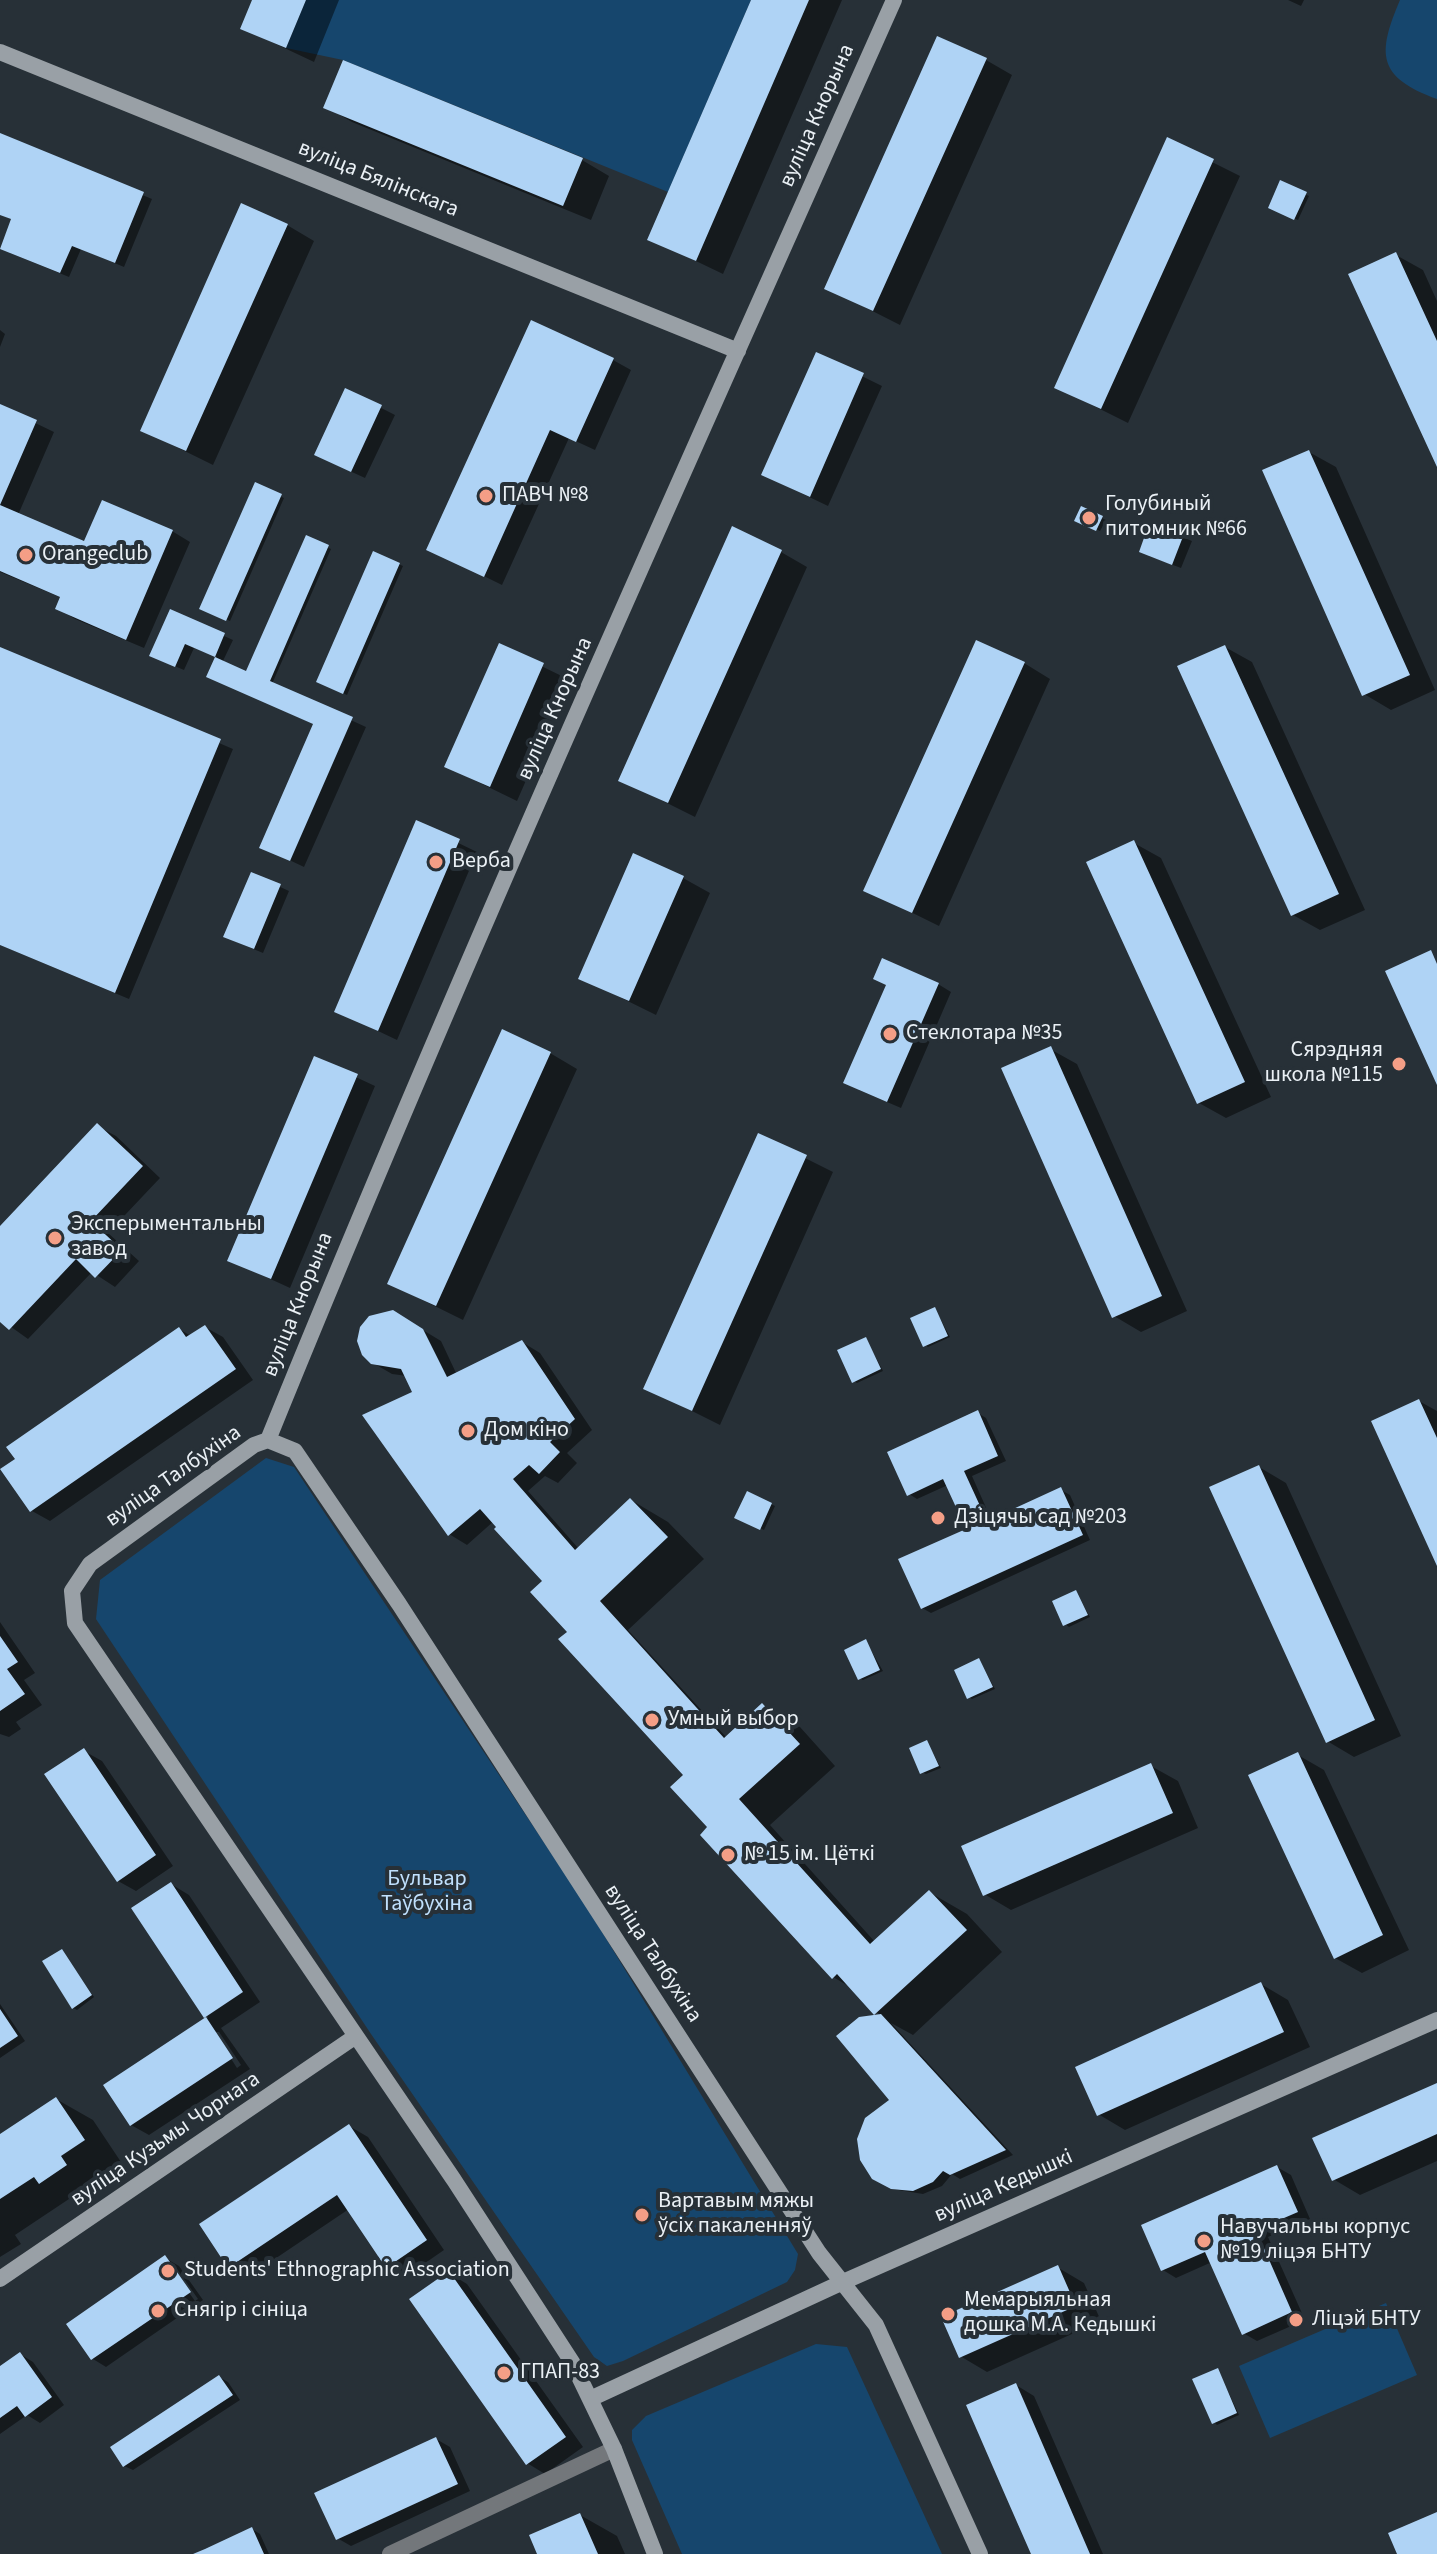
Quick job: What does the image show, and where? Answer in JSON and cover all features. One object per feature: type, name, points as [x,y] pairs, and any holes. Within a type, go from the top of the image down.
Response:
[{"type":"main road","name":"вуліца Кнорына","points":[[268,1440],[340,1260],[894,0]]},
{"type":"main road","name":"вуліца Бялінскага","points":[[0,52],[738,351]]},
{"type":"main road","name":"вуліца Талбухіна","points":[[655,2554],[614,2449],[572,2362],[356,2036],[75,1623],[72,1591],[90,1564],[236,1455],[268,1440],[295,1451],[382,1579],[819,2253],[876,2325],[980,2554]]},
{"type":"main road","name":"вуліца Кедышкі","points":[[590,2399],[843,2282],[1437,2020]]},
{"type":"main road","name":"вуліца Кузьмы Чорнага","points":[[0,2279],[356,2036]]},
{"type":"street","points":[[390,2554],[614,2449]]},
{"type":"green space","points":[[306,0],[751,0],[668,192],[343,60],[286,48]]},
{"type":"green space","points":[[1400,0],[1437,0],[1437,99],[1403,82],[1387,62],[1388,35]]},
{"type":"green space","name":"Бульвар Таўбухіна","points":[[266,1458],[294,1467],[585,1904],[798,2254],[795,2270],[787,2282],[623,2361],[607,2366],[594,2357],[371,2034],[96,1619],[100,1580]]},
{"type":"green space","points":[[1386,2303],[1417,2375],[1270,2438],[1239,2366]]},
{"type":"green space","points":[[816,2344],[847,2347],[942,2554],[682,2554],[632,2440],[632,2430],[646,2416]]},
{"type":"building","points":[[252,0],[306,0],[286,48],[240,29]]},
{"type":"building","points":[[751,0],[809,0],[696,261],[647,240]]},
{"type":"building","points":[[937,36],[987,58],[873,311],[824,289]]},
{"type":"building","points":[[343,60],[583,158],[563,206],[323,108]]},
{"type":"building","points":[[0,133],[144,192],[115,263],[72,246],[60,273],[0,249],[11,219],[0,215]]},
{"type":"building","points":[[1167,137],[1214,159],[1101,409],[1054,388]]},
{"type":"building","points":[[1280,180],[1307,192],[1294,220],[1268,208]]},
{"type":"building","points":[[241,203],[288,224],[186,451],[140,431]]},
{"type":"building","points":[[1396,252],[1437,341],[1437,467],[1348,274]]},
{"type":"building","name":"ПАВЧ №8","points":[[531,320],[614,358],[576,442],[550,430],[484,577],[426,550]]},
{"type":"building","points":[[816,352],[864,373],[810,497],[761,475]]},
{"type":"building","points":[[345,388],[382,405],[351,472],[314,455]]},
{"type":"building","points":[[0,404],[37,420],[0,505]]},
{"type":"building","points":[[1309,450],[1410,675],[1362,696],[1262,470]]},
{"type":"building","points":[[255,482],[282,494],[226,621],[199,609]]},
{"type":"building","points":[[102,500],[173,530],[126,640],[55,609],[60,597],[0,571],[0,505],[84,541]]},
{"type":"building","name":"Голубиный питомник №66","points":[[1081,506],[1103,516],[1096,531],[1074,521]]},
{"type":"building","points":[[1150,521],[1184,534],[1172,565],[1139,552]]},
{"type":"building","points":[[732,526],[782,550],[668,803],[618,781]]},
{"type":"building","points":[[306,535],[329,545],[270,681],[353,717],[290,861],[259,848],[313,724],[206,677],[215,657],[246,671]]},
{"type":"building","points":[[373,551],[400,563],[343,694],[316,682]]},
{"type":"building","points":[[170,609],[225,633],[215,657],[185,644],[175,667],[149,656]]},
{"type":"building","points":[[976,640],[1025,662],[912,913],[863,891]]},
{"type":"building","points":[[499,643],[544,663],[490,787],[444,767]]},
{"type":"building","points":[[1225,645],[1339,894],[1291,916],[1177,666]]},
{"type":"building","points":[[0,647],[221,739],[115,993],[0,945]]},
{"type":"building","points":[[416,820],[460,839],[378,1031],[334,1012]]},
{"type":"building","points":[[1134,840],[1245,1082],[1197,1104],[1086,862]]},
{"type":"building","points":[[633,853],[684,876],[629,1001],[578,979]]},
{"type":"building","points":[[251,872],[281,884],[254,949],[223,937]]},
{"type":"building","points":[[1431,950],[1437,964],[1437,1085],[1385,971]]},
{"type":"building","name":"Стеклотара №35","points":[[882,958],[939,983],[887,1102],[843,1083],[886,985],[873,979]]},
{"type":"building","points":[[502,1029],[551,1052],[436,1306],[387,1284]]},
{"type":"building","points":[[1051,1046],[1162,1296],[1112,1318],[1001,1068]]},
{"type":"building","points":[[314,1056],[358,1074],[271,1279],[227,1261]]},
{"type":"building","name":"Эксперыментальны завод","points":[[97,1123],[143,1166],[91,1221],[122,1250],[95,1278],[76,1259],[9,1330],[0,1322],[0,1226]]},
{"type":"building","points":[[758,1133],[807,1155],[692,1411],[643,1389]]},
{"type":"building","points":[[935,1307],[948,1336],[923,1347],[910,1318]]},
{"type":"building","points":[[393,1310],[423,1329],[447,1377],[522,1340],[575,1419],[550,1442],[560,1452],[539,1474],[529,1465],[513,1479],[575,1550],[630,1498],[668,1537],[600,1601],[724,1738],[762,1703],[800,1744],[739,1799],[870,1944],[929,1890],[967,1930],[874,2015],[837,1974],[832,1979],[700,1835],[707,1827],[670,1787],[683,1775],[558,1639],[567,1632],[530,1592],[542,1581],[494,1529],[496,1527],[480,1509],[448,1536],[362,1415],[412,1392],[401,1369],[371,1364],[362,1355],[357,1341],[360,1327],[369,1316]]},
{"type":"building","points":[[205,1325],[236,1369],[30,1512],[0,1469],[15,1459],[6,1447],[179,1327],[186,1337]]},
{"type":"building","points":[[866,1337],[881,1369],[852,1383],[837,1350]]},
{"type":"building","points":[[1419,1399],[1437,1438],[1437,1566],[1371,1421]]},
{"type":"building","points":[[978,1410],[998,1456],[964,1471],[987,1521],[1061,1487],[1083,1535],[921,1609],[898,1559],[966,1529],[943,1479],[907,1496],[887,1452]]},
{"type":"building","points":[[1259,1465],[1375,1720],[1326,1743],[1209,1487]]},
{"type":"building","points":[[747,1491],[772,1503],[760,1530],[734,1518]]},
{"type":"building","points":[[1076,1590],[1088,1615],[1063,1626],[1052,1601]]},
{"type":"building","points":[[0,1636],[18,1662],[7,1669],[25,1694],[0,1711]]},
{"type":"building","points":[[866,1639],[880,1670],[858,1680],[844,1650]]},
{"type":"building","points":[[979,1658],[993,1687],[967,1699],[954,1670]]},
{"type":"building","points":[[927,1740],[939,1766],[920,1774],[909,1748]]},
{"type":"building","points":[[84,1748],[156,1855],[117,1882],[44,1774]]},
{"type":"building","points":[[1298,1752],[1383,1935],[1334,1959],[1248,1775]]},
{"type":"building","points":[[1151,1763],[1173,1813],[983,1896],[961,1846]]},
{"type":"building","points":[[171,1882],[243,1992],[204,2018],[131,1908]]},
{"type":"building","points":[[62,1949],[92,1995],[72,2009],[42,1961]]},
{"type":"building","points":[[1261,1982],[1284,2032],[1097,2116],[1075,2067]]},
{"type":"building","points":[[0,2009],[18,2036],[0,2048]]},
{"type":"building","points":[[881,2014],[1006,2150],[950,2175],[943,2171],[933,2182],[913,2191],[891,2189],[872,2179],[860,2160],[857,2139],[865,2118],[889,2100],[836,2036],[859,2017]]},
{"type":"building","points":[[206,2017],[233,2058],[130,2126],[103,2085]]},
{"type":"building","points":[[1437,2083],[1437,2134],[1332,2181],[1312,2138]]},
{"type":"building","points":[[56,2097],[85,2140],[61,2156],[67,2165],[39,2184],[34,2177],[0,2199],[0,2134]]},
{"type":"building","points":[[349,2124],[427,2240],[386,2268],[337,2195],[228,2268],[199,2224]]},
{"type":"building","name":"Навучальны корпус №19 ліцэя БНТУ","points":[[1277,2165],[1298,2212],[1256,2230],[1292,2312],[1242,2335],[1205,2252],[1161,2271],[1141,2225]]},
{"type":"building","points":[[165,2255],[191,2292],[91,2360],[66,2324]]},
{"type":"building","points":[[1058,2265],[1076,2306],[959,2358],[941,2317]]},
{"type":"building","points":[[449,2271],[566,2437],[526,2465],[409,2299]]},
{"type":"building","points":[[20,2352],[52,2397],[25,2417],[17,2406],[0,2418],[0,2366]]},
{"type":"building","points":[[1218,2368],[1237,2413],[1212,2424],[1192,2379]]},
{"type":"building","points":[[219,2375],[233,2395],[123,2467],[110,2447]]},
{"type":"building","points":[[1016,2383],[1090,2554],[1031,2554],[966,2405]]},
{"type":"building","points":[[436,2437],[458,2484],[336,2540],[314,2493]]},
{"type":"building","points":[[1437,2512],[1437,2554],[1397,2554],[1388,2533]]},
{"type":"building","points":[[580,2513],[598,2554],[537,2554],[529,2535]]},
{"type":"building","points":[[252,2527],[264,2554],[193,2554],[205,2549]]},
{"type":"place","name":"ПАВЧ №8","points":[[486,496]]},
{"type":"place","name":"Голубиный питомник №66","points":[[1089,518]]},
{"type":"place","name":"Orangeclub","points":[[26,555]]},
{"type":"place","name":"Верба","points":[[436,862]]},
{"type":"place","name":"Стеклотара №35","points":[[890,1034]]},
{"type":"place","name":"Сярэдняя школа №115","points":[[1399,1064]]},
{"type":"place","name":"Эксперыментальны завод","points":[[55,1238]]},
{"type":"place","name":"Дом кіно","points":[[468,1431]]},
{"type":"place","name":"Дзіцячы сад №203","points":[[938,1518]]},
{"type":"place","name":"Умный выбор","points":[[652,1720]]},
{"type":"place","name":"№ 15 ім. Цёткі","points":[[728,1855]]},
{"type":"place","name":"Вартавым мяжы ўсіх пакаленняў","points":[[642,2215]]},
{"type":"place","name":"Навучальны корпус №19 ліцэя БНТУ","points":[[1204,2241]]},
{"type":"place","name":"Students' Ethnographic Association","points":[[168,2271]]},
{"type":"place","name":"Снягір і сініца","points":[[158,2311]]},
{"type":"place","name":"Мемарыяльная дошка М.А. Кедышкі","points":[[948,2314]]},
{"type":"place","name":"Ліцэй БНТУ","points":[[1296,2320]]},
{"type":"place","name":"ГПАП-83","points":[[504,2373]]}]
